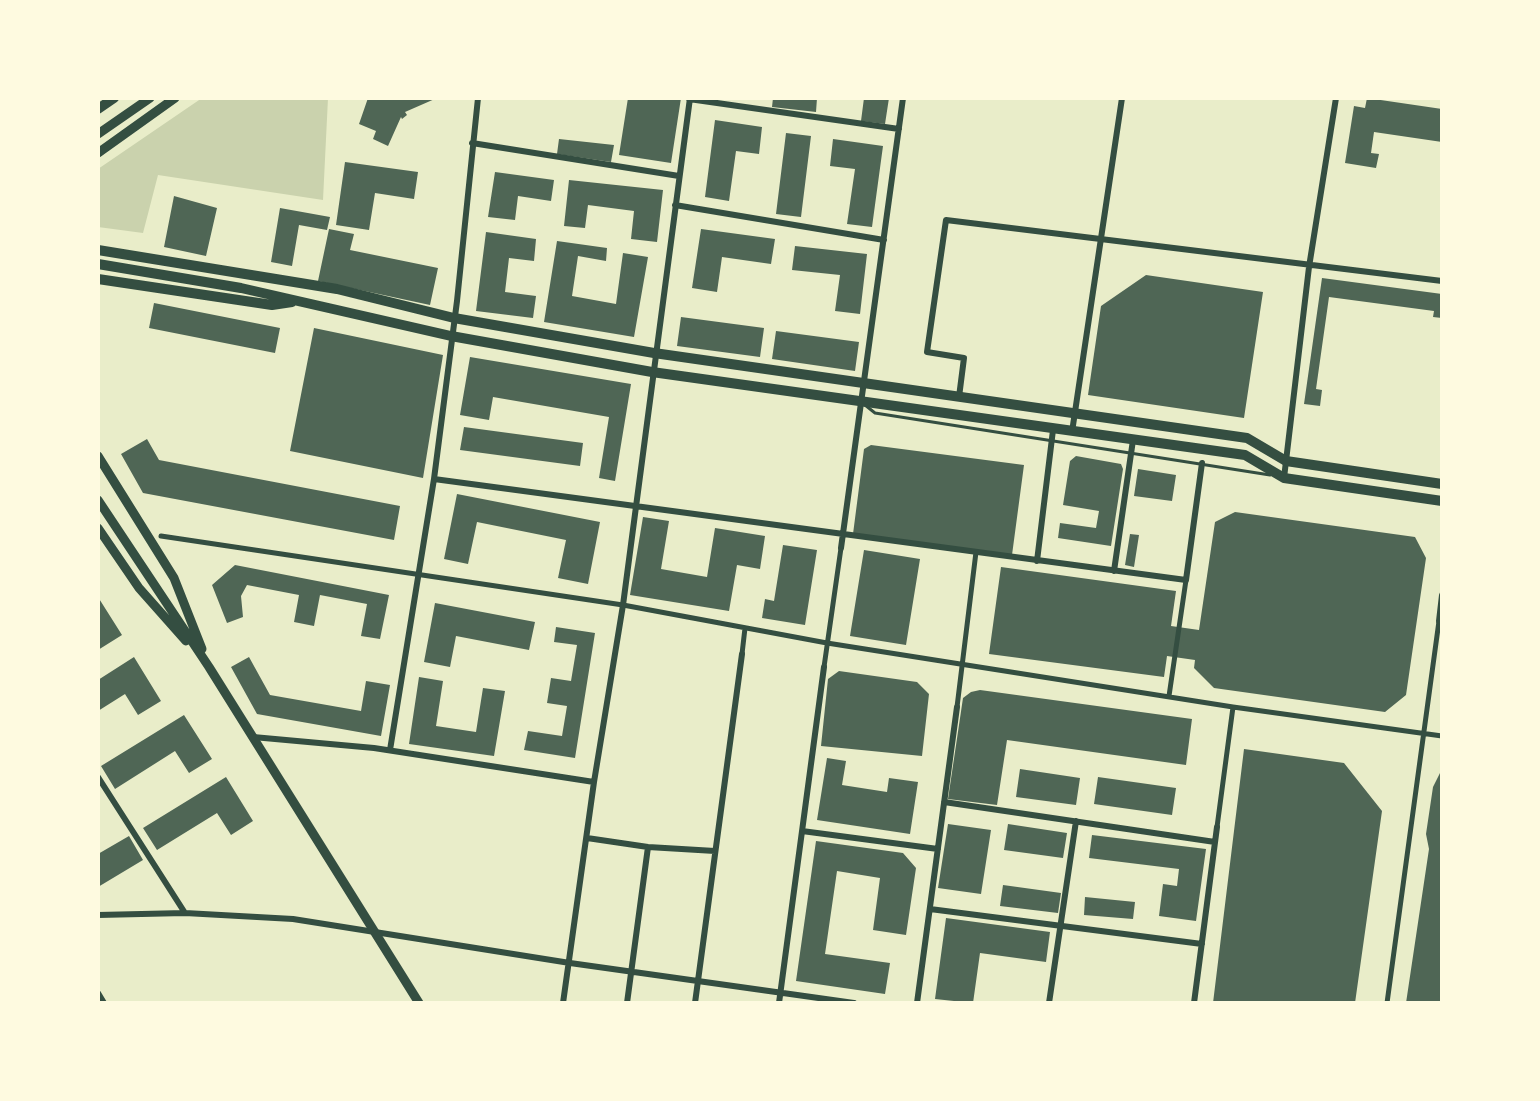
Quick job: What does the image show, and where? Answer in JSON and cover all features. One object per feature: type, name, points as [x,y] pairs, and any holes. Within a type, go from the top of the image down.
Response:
[{"type":"main road","points":[[98,109],[114,98]]},
{"type":"main road","points":[[98,134],[150,98]]},
{"type":"main road","points":[[98,153],[175,98]]},
{"type":"main road","points":[[98,250],[337,289],[454,318],[654,353],[1247,438],[1286,461],[1442,484]]},
{"type":"main road","points":[[98,264],[241,288],[451,336],[652,372],[862,402],[1053,435],[1072,432],[1245,455],[1284,478],[1442,501]]},
{"type":"main road","points":[[98,279],[272,305],[298,301]]},
{"type":"main road","points":[[98,456],[174,578],[209,667]]},
{"type":"main road","points":[[98,500],[209,667],[419,1003]]},
{"type":"main road","points":[[98,528],[139,588],[209,667]]},
{"type":"street","points":[[390,750],[434,479],[478,98]]},
{"type":"street","points":[[779,1003],[903,98]]},
{"type":"street","points":[[1072,432],[1122,98]]},
{"type":"street","points":[[1284,478],[1309,267],[1336,98]]},
{"type":"street","points":[[563,1003],[623,605],[690,99],[899,129]]},
{"type":"street","points":[[472,143],[679,176]]},
{"type":"street","points":[[675,205],[884,240]]},
{"type":"street","points":[[959,397],[964,358],[927,352],[946,220],[1442,281]]},
{"type":"street","points":[[1037,561],[1053,435]]},
{"type":"street","points":[[1114,571],[1133,440]]},
{"type":"street","points":[[1169,696],[1202,463]]},
{"type":"street","points":[[434,479],[1186,580]]},
{"type":"street","points":[[161,536],[623,605],[827,643],[1233,707],[1442,736]]},
{"type":"street","points":[[917,1003],[976,552]]},
{"type":"street","points":[[1387,1003],[1442,595]]},
{"type":"street","points":[[695,1003],[745,628]]},
{"type":"street","points":[[1194,1003],[1233,707]]},
{"type":"street","points":[[252,737],[390,750],[594,782]]},
{"type":"street","points":[[98,777],[185,913]]},
{"type":"street","points":[[944,802],[1215,842]]},
{"type":"street","points":[[1049,1003],[1076,821]]},
{"type":"street","points":[[802,831],[938,849]]},
{"type":"street","points":[[587,838],[648,847],[715,851]]},
{"type":"street","points":[[627,1003],[648,847]]},
{"type":"street","points":[[930,909],[1202,944]]},
{"type":"street","points":[[98,915],[185,913],[293,919],[570,963],[854,1003]]},
{"type":"street","points":[[98,993],[104,1003]]},
{"type":"lane","points":[[1053,435],[1131,452],[1284,478]]},
{"type":"green space","points":[[202,98],[328,98],[323,200],[158,175],[143,233],[98,227],[98,169]]},
{"type":"building","points":[[368,98],[437,98],[405,112],[407,115],[401,117],[388,146],[373,139],[376,131],[359,124]]},
{"type":"building","points":[[628,98],[681,98],[671,163],[619,155]]},
{"type":"building","points":[[773,98],[817,98],[816,112],[772,107]]},
{"type":"building","points":[[864,98],[889,98],[885,124],[861,121]]},
{"type":"building","points":[[1367,98],[1442,109],[1442,142],[1374,132],[1371,153],[1379,154],[1376,168],[1345,163],[1354,106],[1365,108]]},
{"type":"building","points":[[715,120],[762,127],[759,154],[736,151],[729,201],[705,197]]},
{"type":"building","points":[[786,133],[811,136],[801,217],[776,214]]},
{"type":"building","points":[[559,139],[614,145],[611,162],[557,154]]},
{"type":"building","points":[[833,139],[883,146],[872,227],[847,224],[855,169],[830,166]]},
{"type":"building","points":[[345,162],[418,172],[414,199],[375,193],[369,230],[336,225]]},
{"type":"building","points":[[495,172],[554,180],[551,201],[518,196],[515,220],[488,217]]},
{"type":"building","points":[[569,180],[663,190],[657,242],[631,239],[634,211],[588,205],[585,228],[564,226]]},
{"type":"building","points":[[174,196],[217,208],[206,256],[164,247]]},
{"type":"building","points":[[280,208],[330,217],[327,230],[299,225],[292,266],[271,262]]},
{"type":"building","points":[[329,229],[354,234],[350,250],[438,268],[430,305],[318,281]]},
{"type":"building","points":[[701,229],[775,239],[771,264],[722,257],[717,292],[692,288]]},
{"type":"building","points":[[486,232],[536,239],[534,261],[509,258],[505,292],[536,296],[533,318],[476,311]]},
{"type":"building","points":[[557,241],[607,248],[606,261],[578,256],[572,296],[616,304],[623,253],[648,257],[634,337],[544,322]]},
{"type":"building","points":[[795,246],[867,254],[860,314],[835,311],[840,275],[792,270]]},
{"type":"building","points":[[1146,275],[1263,292],[1244,418],[1088,395],[1101,306]]},
{"type":"building","points":[[1322,278],[1442,294],[1442,318],[1433,317],[1434,311],[1329,297],[1316,389],[1322,390],[1320,406],[1304,404]]},
{"type":"building","points":[[154,303],[280,328],[275,353],[149,328]]},
{"type":"building","points":[[681,317],[764,328],[760,357],[677,346]]},
{"type":"building","points":[[314,328],[443,355],[423,478],[290,451]]},
{"type":"building","points":[[776,331],[859,342],[855,371],[772,359]]},
{"type":"building","points":[[470,357],[631,384],[615,481],[599,478],[609,417],[493,397],[489,420],[460,415]]},
{"type":"building","points":[[464,427],[583,443],[580,466],[460,450]]},
{"type":"building","points":[[147,439],[159,460],[400,506],[394,540],[143,493],[121,454]]},
{"type":"building","points":[[871,445],[1024,465],[1012,555],[853,534],[864,449]]},
{"type":"building","points":[[1076,456],[1121,464],[1123,469],[1111,546],[1058,538],[1060,523],[1096,528],[1099,511],[1063,505],[1070,461]]},
{"type":"building","points":[[1138,469],[1176,475],[1172,501],[1134,496]]},
{"type":"building","points":[[457,494],[600,522],[588,584],[558,578],[566,540],[477,522],[468,564],[444,559]]},
{"type":"building","points":[[1235,512],[1415,537],[1426,558],[1406,695],[1385,712],[1214,688],[1194,668],[1195,660],[1167,656],[1164,677],[989,654],[1001,567],[1176,591],[1171,626],[1199,630],[1215,522]]},
{"type":"building","points":[[643,517],[669,521],[661,569],[707,577],[715,528],[765,536],[760,569],[737,565],[729,611],[630,595]]},
{"type":"building","points":[[1130,534],[1139,535],[1134,567],[1125,565]]},
{"type":"building","points":[[783,545],[817,550],[805,625],[762,618],[765,599],[774,601]]},
{"type":"building","points":[[864,550],[920,559],[906,645],[850,636]]},
{"type":"building","points":[[235,565],[389,595],[380,639],[361,636],[367,604],[320,595],[314,626],[294,622],[299,595],[247,585],[241,596],[243,617],[227,623],[212,585]]},
{"type":"building","points":[[98,597],[122,635],[98,650]]},
{"type":"building","points":[[435,603],[535,622],[529,650],[456,636],[450,667],[424,662]]},
{"type":"building","points":[[556,627],[595,633],[575,758],[524,750],[528,731],[562,736],[567,706],[547,703],[551,678],[571,681],[577,645],[554,642]]},
{"type":"building","points":[[134,657],[161,701],[138,715],[125,694],[98,711],[98,680]]},
{"type":"building","points":[[249,657],[270,695],[361,711],[366,681],[390,685],[381,736],[257,714],[231,667]]},
{"type":"building","points":[[839,671],[917,682],[929,694],[922,756],[821,746],[828,679]]},
{"type":"building","points":[[419,677],[443,681],[436,726],[476,732],[483,688],[505,691],[494,756],[409,744]]},
{"type":"building","points":[[980,690],[1192,719],[1186,765],[1007,740],[997,805],[948,799],[963,698]]},
{"type":"building","points":[[184,715],[212,759],[189,773],[175,751],[115,789],[101,766]]},
{"type":"building","points":[[1244,749],[1344,763],[1382,811],[1355,1003],[1213,1003]]},
{"type":"building","points":[[827,758],[846,761],[842,785],[887,792],[889,778],[918,782],[910,834],[817,820]]},
{"type":"building","points":[[1020,769],[1080,778],[1076,805],[1016,797]]},
{"type":"building","points":[[1442,769],[1442,1003],[1406,1003],[1429,849],[1426,834],[1433,787]]},
{"type":"building","points":[[226,777],[253,821],[231,835],[217,813],[157,850],[143,828]]},
{"type":"building","points":[[1098,777],[1176,788],[1172,815],[1094,804]]},
{"type":"building","points":[[948,824],[991,830],[981,894],[938,888]]},
{"type":"building","points":[[1008,824],[1067,833],[1063,858],[1004,850]]},
{"type":"building","points":[[1092,835],[1206,849],[1196,921],[1159,916],[1163,884],[1177,886],[1179,869],[1089,858]]},
{"type":"building","points":[[129,836],[143,860],[98,887],[98,854]]},
{"type":"building","points":[[816,841],[903,853],[916,868],[906,935],[873,930],[880,878],[837,871],[825,954],[890,963],[885,994],[796,981]]},
{"type":"building","points":[[1003,885],[1061,893],[1058,913],[1000,906]]},
{"type":"building","points":[[1085,897],[1135,902],[1133,919],[1084,915]]},
{"type":"building","points":[[946,918],[1050,932],[1046,962],[980,953],[973,1003],[935,999]]}]
